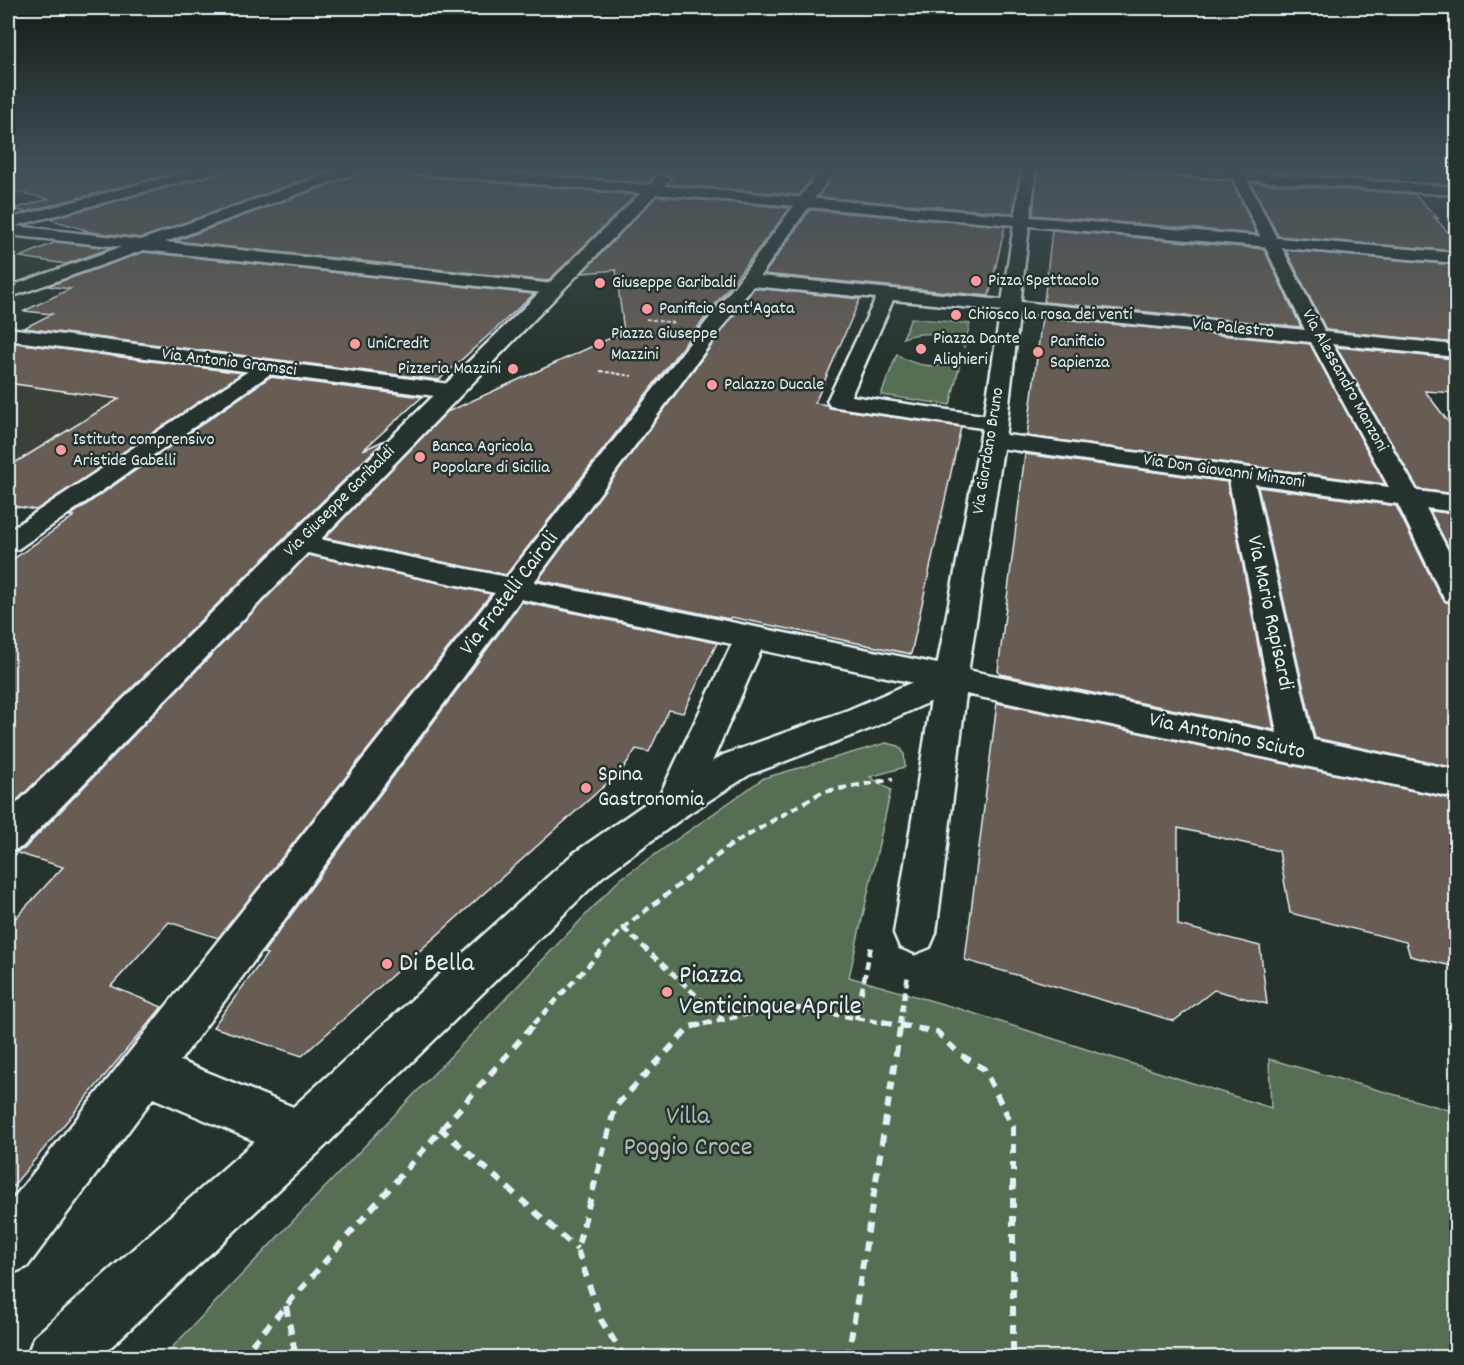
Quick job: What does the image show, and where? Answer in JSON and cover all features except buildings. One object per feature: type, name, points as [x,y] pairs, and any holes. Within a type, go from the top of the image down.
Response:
[{"type":"street","points":[[24,232],[552,289]]},
{"type":"street","points":[[8,293],[174,232]]},
{"type":"street","name":"Via Giuseppe Garibaldi","points":[[8,836],[609,232]]},
{"type":"street","name":"Via Fratelli Cairoli","points":[[8,1248],[515,587],[784,232]]},
{"type":"street","name":"Via Giordano Bruno","points":[[915,933],[953,670],[993,431],[1021,232]]},
{"type":"street","points":[[1155,232],[1456,258]]},
{"type":"street","name":"Via Alessandro Manzoni","points":[[1265,232],[1318,337],[1408,498],[1456,593]]},
{"type":"street","name":"Via Palestro","points":[[748,280],[1456,351]]},
{"type":"street","name":"Via Don Giovanni Minzoni","points":[[887,294],[838,401],[1241,475],[1456,504]]},
{"type":"street","name":"Via Antonio Gramsci","points":[[8,334],[450,391]]},
{"type":"street","points":[[8,543],[266,368]]},
{"type":"street","name":"Via Mario Rapisardi","points":[[1241,475],[1298,752]]},
{"type":"street","points":[[299,543],[736,634],[675,803]]},
{"type":"street","name":"Via Antonino Sciuto","points":[[736,634],[953,670],[998,689],[1456,784]]},
{"type":"street","points":[[55,1358],[300,1135],[588,865],[675,803],[736,765],[860,719],[953,670]]},
{"type":"street","points":[[144,1070],[300,1135]]},
{"type":"path","points":[[240,1358],[440,1128],[623,928],[731,844],[822,792],[898,778]]},
{"type":"path","points":[[623,928],[723,1020]]},
{"type":"path","points":[[848,1358],[915,933]]},
{"type":"path","points":[[856,1018],[873,936]]},
{"type":"path","points":[[577,1249],[615,1107],[690,1027],[786,1006],[937,1032],[959,1054],[984,1069],[1013,1127],[1013,1358]]},
{"type":"path","points":[[440,1128],[577,1249],[601,1320],[626,1358]]},
{"type":"path","points":[[285,1305],[296,1358]]},
{"type":"shaded area","name":"Istituto comprensivo Aristide Gabelli","points":[[8,354],[20,356],[197,381],[8,513]]},
{"type":"green space","points":[[911,318],[970,324],[964,347],[951,338],[935,334],[918,334],[903,338]]},
{"type":"green space","points":[[897,354],[911,362],[928,366],[946,365],[961,359],[950,405],[881,395]]},
{"type":"green space","name":"Villa Poggio Croce","points":[[886,743],[899,746],[904,753],[905,767],[870,777],[891,790],[849,977],[960,1009],[1271,1108],[1269,1059],[1456,1112],[1456,1357],[163,1357],[619,880],[764,778]]},
{"type":"place","name":"Pizza Spettacolo","points":[[976,281]]},
{"type":"place","name":"Giuseppe Garibaldi","points":[[600,283]]},
{"type":"place","name":"Panificio Sant'Agata","points":[[647,309]]},
{"type":"place","name":"Chiosco la rosa dei venti","points":[[956,315]]},
{"type":"place","name":"UniCredit","points":[[355,344]]},
{"type":"place","name":"Piazza Giuseppe Mazzini","points":[[599,344]]},
{"type":"place","name":"Piazza Dante Alighieri","points":[[921,349]]},
{"type":"place","name":"Panificio Sapienza","points":[[1038,352]]},
{"type":"place","name":"Pizzeria Mazzini","points":[[513,369]]},
{"type":"place","name":"Palazzo Ducale","points":[[712,385]]},
{"type":"place","name":"Istituto comprensivo Aristide Gabelli","points":[[61,450]]},
{"type":"place","name":"Banca Agricola Popolare di Sicilia","points":[[420,457]]},
{"type":"place","name":"Spina Gastronomia","points":[[586,788]]},
{"type":"place","name":"Di Bella","points":[[387,964]]},
{"type":"place","name":"Piazza Venticinque Aprile","points":[[667,992]]}]
